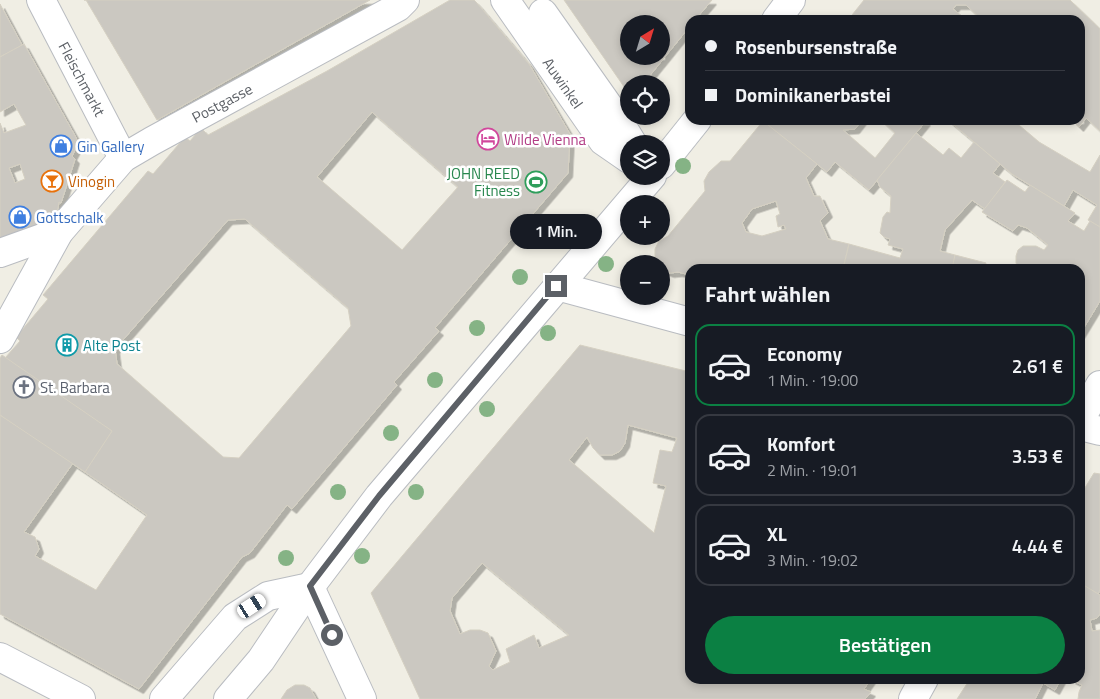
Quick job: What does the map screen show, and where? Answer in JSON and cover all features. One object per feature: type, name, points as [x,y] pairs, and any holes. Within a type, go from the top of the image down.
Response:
[{"type":"street","name":"Fleischmarkt","points":[[41,0],[123,158]]},
{"type":"street","name":"Postgasse","points":[[0,339],[59,232],[123,158],[152,140],[398,7],[405,0]]},
{"type":"street","name":"Auwinkel","points":[[505,0],[603,141],[620,153]]},
{"type":"street","points":[[780,15],[792,0]]},
{"type":"street","points":[[543,12],[627,135]]},
{"type":"street","points":[[670,154],[693,125]]},
{"type":"street","points":[[228,699],[261,660],[310,586],[379,496],[556,286],[644,185]]},
{"type":"street","name":"Postgasse","points":[[0,253],[59,232]]},
{"type":"street","points":[[556,286],[685,321]]},
{"type":"street","points":[[1085,411],[1100,385]]},
{"type":"street","points":[[1085,427],[1100,431]]},
{"type":"street","points":[[164,699],[235,617],[268,596],[310,586]]},
{"type":"street","points":[[310,586],[362,699]]},
{"type":"street","points":[[0,657],[81,699]]},
{"type":"street","points":[[913,699],[921,684]]},
{"type":"building","points":[[86,0],[370,0],[157,120]]},
{"type":"building","name":"Alte Post","points":[[450,0],[474,0],[529,64],[570,134],[568,173],[435,328],[439,331],[394,382],[397,385],[292,509],[287,505],[250,553],[242,557],[139,689],[0,614],[0,415],[73,463],[24,532],[35,537],[39,549],[35,556],[96,590],[147,515],[85,472],[112,431],[5,358],[20,341],[16,337],[48,299],[43,295],[148,171],[153,174],[185,137],[190,141],[201,128],[208,135],[327,71]],"holes":[[[372,112],[458,187],[402,250],[317,177]],[[245,219],[348,308],[351,326],[239,458],[223,457],[117,364],[115,349],[228,220]]]},
{"type":"building","points":[[564,0],[712,0],[699,15],[685,15],[685,32],[670,51],[670,15],[620,15],[620,65],[658,65],[650,75],[620,75],[620,81]]},
{"type":"building","points":[[864,0],[1070,0],[1100,29],[1100,131],[1086,118],[1085,119],[1085,15],[977,15],[966,5],[956,5],[953,9],[961,15],[852,15]]},
{"type":"building","points":[[0,4],[22,45],[0,57]]},
{"type":"building","points":[[24,44],[79,143],[72,156],[75,159],[61,203],[59,202],[56,219],[0,239],[0,123],[4,133],[26,125],[14,104],[0,112],[0,57]],"holes":[[[20,164],[25,179],[15,183],[9,168]]]},
{"type":"building","points":[[760,125],[768,125],[817,164],[806,178],[814,196],[820,196],[828,213],[820,221],[828,239],[849,244],[844,264],[685,264],[685,274],[670,273],[670,255],[655,255],[655,249],[657,245],[670,245],[670,234],[705,191],[704,181],[709,172],[721,161],[730,161]],"holes":[[[776,201],[780,214],[776,216],[778,227],[784,225],[786,229],[762,236],[746,232],[742,223],[752,209]]]},
{"type":"building","points":[[768,125],[858,125],[855,129],[843,130],[875,158],[895,133],[886,125],[923,125],[869,190],[835,162],[827,172]]},
{"type":"building","points":[[954,125],[1019,125],[1039,142],[1090,172],[1100,155],[1100,227],[1088,220],[1097,205],[1073,190],[1064,206],[1012,174]]},
{"type":"building","points":[[916,133],[943,155],[949,148],[961,158],[974,142],[1000,164],[993,173],[1005,182],[985,209],[972,200],[945,230],[940,251],[955,255],[953,264],[844,264],[849,244],[900,258],[903,249],[888,245],[890,239],[880,233],[883,217],[887,212],[890,213],[891,196],[880,187],[877,180]]},
{"type":"building","points":[[1007,180],[1025,192],[1030,185],[1075,213],[1068,221],[1084,231],[1090,221],[1100,227],[1100,301],[1085,326],[1085,264],[1016,264],[1018,250],[1023,246],[1036,246],[1044,250],[1048,245],[1027,228],[1018,225],[1013,231],[982,212]]},
{"type":"building","points":[[955,255],[986,263],[986,264],[953,264]]},
{"type":"building","points":[[580,345],[685,371],[685,684],[868,684],[864,689],[871,692],[865,699],[420,699],[371,593]],"holes":[[[628,425],[677,438],[672,452],[660,450],[653,483],[666,486],[654,533],[569,460],[587,437],[593,448],[600,455],[612,455],[620,451],[625,443]],[[482,563],[569,635],[539,648],[534,635],[506,649],[510,662],[493,670],[489,666],[496,651],[488,633],[480,630],[470,630],[460,634],[450,611],[452,598]]]},
{"type":"building","name":"St. Barbara","points":[[2,355],[112,431],[85,472],[0,415],[0,358]]},
{"type":"building","points":[[1094,473],[1100,474],[1100,590],[1098,594],[1085,586],[1085,488]]},
{"type":"building","points":[[1085,586],[1100,595],[1100,614],[1097,618],[1090,620],[1092,631],[1100,630],[1100,699],[1078,699],[1082,685],[1080,684],[1085,684]]},
{"type":"building","points":[[967,684],[1042,684],[1035,699],[957,699]]},
{"type":"building","points":[[1045,684],[1058,684],[1055,690]]},
{"type":"building","points":[[295,685],[304,685],[310,688],[316,699],[281,699],[287,690]]},
{"type":"place","name":"Wilde Vienna","points":[[488,139]]},
{"type":"place","name":"Gin Gallery","points":[[61,146]]},
{"type":"place","name":"Vinogin","points":[[52,181]]},
{"type":"place","name":"JOHN REED Fitness","points":[[536,182]]},
{"type":"place","name":"Gottschalk","points":[[20,217]]},
{"type":"place","name":"Alte Post","points":[[67,345]]},
{"type":"place","name":"St. Barbara","points":[[24,387]]},
{"type":"route","points":[[332,635],[310,586],[379,496],[556,286]]}]
